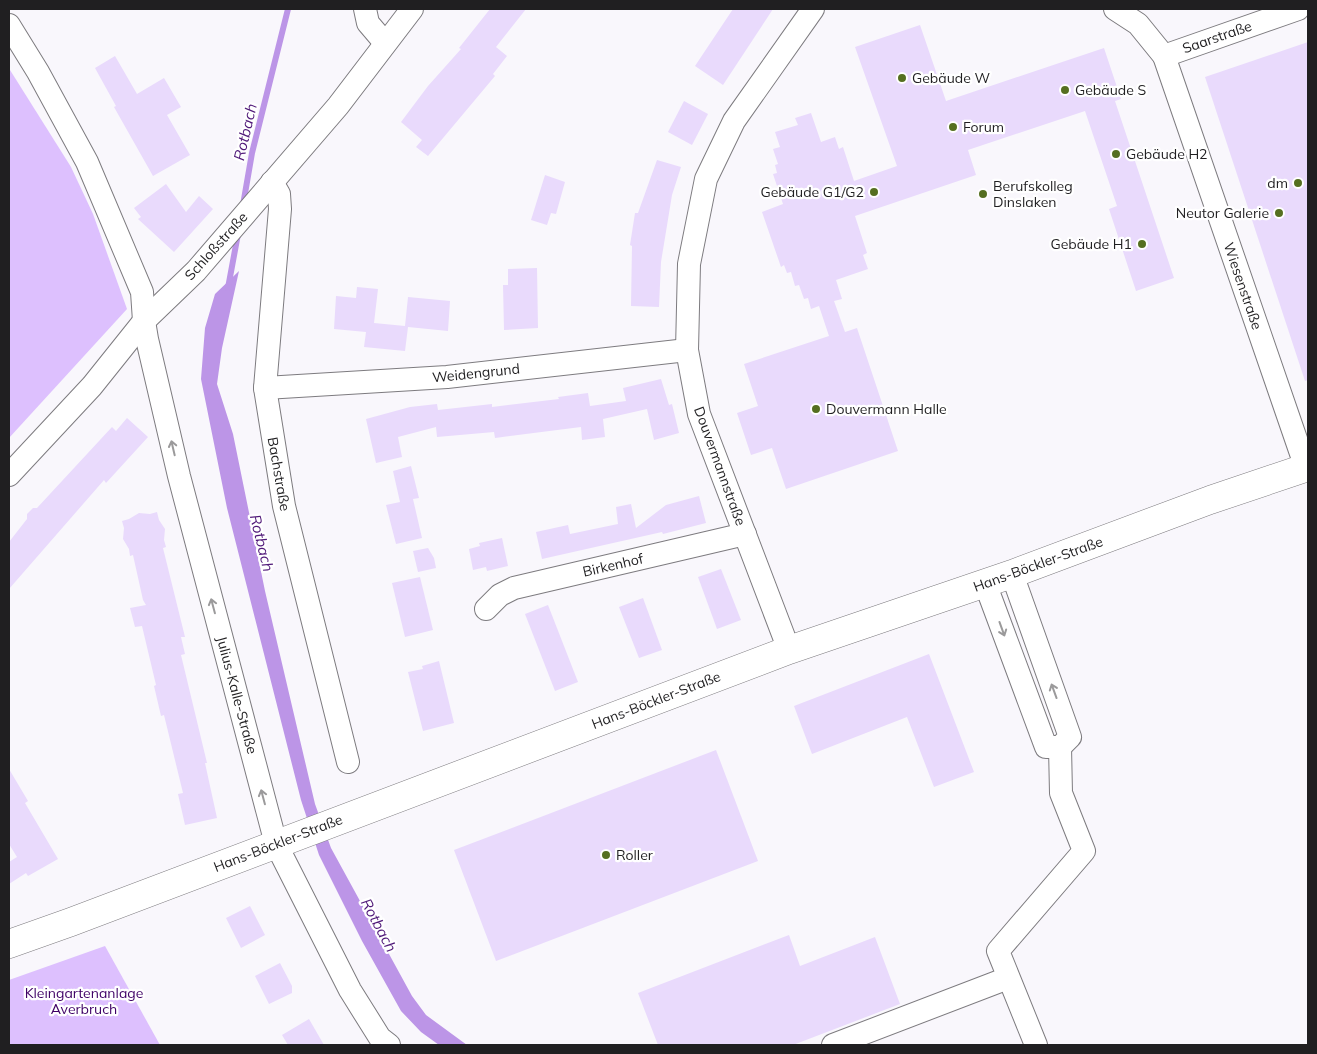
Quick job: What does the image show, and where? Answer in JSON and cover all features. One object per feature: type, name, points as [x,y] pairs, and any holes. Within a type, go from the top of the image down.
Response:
[{"type":"main road","name":"Hans-Böckler-Straße","points":[[9,944],[789,650],[1012,574],[1210,500],[1307,468]]},
{"type":"street","points":[[365,9],[368,23],[385,43]]},
{"type":"street","name":"Schloßstraße","points":[[9,475],[92,386],[144,321],[196,271],[338,106],[412,9]]},
{"type":"street","name":"Douvermannstraße","points":[[789,650],[699,414],[687,350],[689,264],[706,179],[734,121],[814,9]]},
{"type":"street","name":"Wiesenstraße","points":[[1116,9],[1138,24],[1164,56],[1307,468]]},
{"type":"street","name":"Saarstraße","points":[[1164,56],[1298,9]]},
{"type":"street","name":"Julius-Kalle-Straße","points":[[9,25],[38,72],[87,162],[142,292],[144,321],[179,476],[288,839],[350,990],[380,1038],[389,1045]]},
{"type":"street","name":"Bachstraße","points":[[272,182],[279,194],[280,209],[265,388],[284,506],[348,762]]},
{"type":"street","name":"Weidengrund","points":[[265,388],[447,377],[687,350]]},
{"type":"street","name":"Birkenhof","points":[[486,609],[500,595],[514,588],[746,534]]},
{"type":"street","points":[[1012,574],[1059,743],[1061,792],[1084,851],[998,951],[1036,1045]]},
{"type":"street","points":[[985,583],[1059,743]]},
{"type":"street","points":[[834,1045],[1008,978]]},
{"type":"green space","points":[[10,70],[71,167],[93,214],[127,309],[9,438],[9,72]]},
{"type":"green space","name":"Kleingartenanlage Averbruch","points":[[105,946],[160,1045],[9,1045],[9,980]]},
{"type":"shaded area","points":[[239,271],[222,348],[217,384],[233,434],[265,591],[315,804],[331,848],[412,996],[426,1015],[467,1045],[439,1045],[421,1032],[401,1011],[362,941],[319,855],[301,800],[227,508],[201,379],[205,328],[215,294]]},
{"type":"building","points":[[490,9],[526,9],[496,47],[507,56],[493,74],[495,76],[428,156],[416,147],[422,140],[401,122],[428,86],[461,49],[459,48]]},
{"type":"building","points":[[733,9],[773,9],[723,85],[695,66]]},
{"type":"building","points":[[920,25],[946,101],[1104,48],[1121,99],[1115,101],[1174,278],[1136,291],[1109,209],[1117,206],[1085,111],[968,150],[976,175],[855,216],[867,253],[863,255],[868,269],[836,280],[842,299],[834,301],[845,332],[857,328],[898,451],[786,489],[772,448],[751,455],[737,413],[758,406],[744,364],[829,336],[819,306],[811,309],[808,298],[804,299],[799,285],[795,286],[791,272],[787,273],[784,265],[781,267],[762,212],[783,204],[773,174],[777,173],[775,165],[778,164],[773,149],[780,147],[775,132],[798,125],[795,118],[811,113],[821,142],[835,137],[839,149],[843,147],[854,181],[897,166],[855,47]]},
{"type":"building","name":"Neutor Galerie","points":[[1308,42],[1308,380],[1305,381],[1205,77]]},
{"type":"building","points":[[115,56],[137,94],[164,78],[181,107],[167,115],[190,155],[153,176],[114,107],[116,106],[95,68]]},
{"type":"building","points":[[684,101],[708,114],[692,145],[668,132]]},
{"type":"building","points":[[657,160],[681,167],[672,195],[661,262],[659,307],[631,306],[632,246],[630,245],[635,213],[638,213]]},
{"type":"building","points":[[545,175],[565,182],[556,214],[551,213],[547,225],[531,220]]},
{"type":"building","points":[[166,184],[186,212],[199,196],[213,209],[174,252],[138,219],[141,217],[134,208]]},
{"type":"building","points":[[537,268],[538,328],[504,330],[503,285],[508,285],[508,269]]},
{"type":"building","points":[[357,287],[378,289],[374,323],[405,326],[408,297],[450,301],[448,331],[408,327],[405,351],[364,347],[366,332],[334,329],[336,296],[356,298]]},
{"type":"building","points":[[661,379],[669,405],[672,404],[679,433],[654,440],[647,409],[603,419],[605,437],[582,440],[581,427],[495,438],[494,432],[437,437],[436,427],[398,437],[402,457],[376,463],[366,419],[410,407],[437,404],[438,410],[492,404],[492,407],[559,399],[558,397],[588,393],[590,406],[626,401],[623,388]]},
{"type":"building","points":[[127,418],[148,437],[106,483],[104,480],[9,589],[9,542],[27,519],[27,514],[33,508],[37,508],[112,427],[116,431]]},
{"type":"building","points":[[411,466],[419,498],[413,499],[422,538],[396,544],[386,505],[400,502],[393,471]]},
{"type":"building","points":[[699,496],[706,523],[663,534],[662,532],[542,559],[536,532],[568,525],[570,534],[618,524],[616,507],[631,504],[636,528],[666,505]]},
{"type":"building","points":[[157,512],[159,520],[165,529],[164,540],[166,547],[163,548],[185,637],[181,637],[185,654],[181,655],[207,763],[205,763],[217,818],[185,825],[178,794],[183,793],[164,715],[161,716],[154,686],[156,685],[142,626],[135,627],[130,608],[146,605],[143,600],[133,555],[130,556],[129,549],[123,539],[124,528],[122,521],[139,513],[150,514]]},
{"type":"building","points":[[502,538],[508,566],[487,571],[486,567],[473,570],[469,549],[480,546],[479,543]]},
{"type":"building","points":[[428,548],[434,558],[436,568],[418,572],[413,551]]},
{"type":"building","points":[[721,569],[741,620],[717,629],[698,577]]},
{"type":"building","points":[[420,577],[433,630],[405,637],[392,583]]},
{"type":"building","points":[[643,598],[662,650],[639,658],[619,607]]},
{"type":"building","points":[[548,605],[578,682],[555,691],[525,614]]},
{"type":"building","points":[[929,654],[974,772],[934,787],[907,717],[812,754],[794,706]]},
{"type":"building","points":[[439,661],[454,723],[423,731],[408,672],[423,669],[422,666]]},
{"type":"building","name":"Roller","points":[[716,750],[758,861],[496,961],[454,850]]},
{"type":"building","points":[[9,769],[28,801],[25,803],[58,859],[28,876],[26,873],[9,884],[9,862],[17,857],[9,844]]},
{"type":"building","points":[[250,906],[265,935],[241,948],[226,918]]},
{"type":"building","points":[[789,935],[800,966],[875,937],[900,1004],[793,1045],[658,1045],[638,993]]},
{"type":"building","points":[[280,963],[292,986],[292,993],[269,1004],[255,976]]},
{"type":"building","points":[[309,1019],[324,1045],[288,1045],[282,1035]]},
{"type":"waterway","name":"Rotbach","points":[[243,205],[252,153],[288,9]]},
{"type":"waterway","name":"Rotbach","points":[[228,288],[238,234]]},
{"type":"place","name":"Gebäude W","points":[[902,78]]},
{"type":"place","name":"Gebäude S","points":[[1065,90]]},
{"type":"place","name":"Forum","points":[[953,127]]},
{"type":"place","name":"Gebäude H2","points":[[1116,154]]},
{"type":"place","name":"dm","points":[[1298,183]]},
{"type":"place","name":"Gebäude G1/G2","points":[[874,192]]},
{"type":"place","name":"Berufskolleg Dinslaken","points":[[983,194]]},
{"type":"place","name":"Neutor Galerie","points":[[1279,213]]},
{"type":"place","name":"Gebäude H1","points":[[1142,244]]},
{"type":"place","name":"Douvermann Halle","points":[[816,409]]},
{"type":"place","name":"Roller","points":[[606,855]]}]
